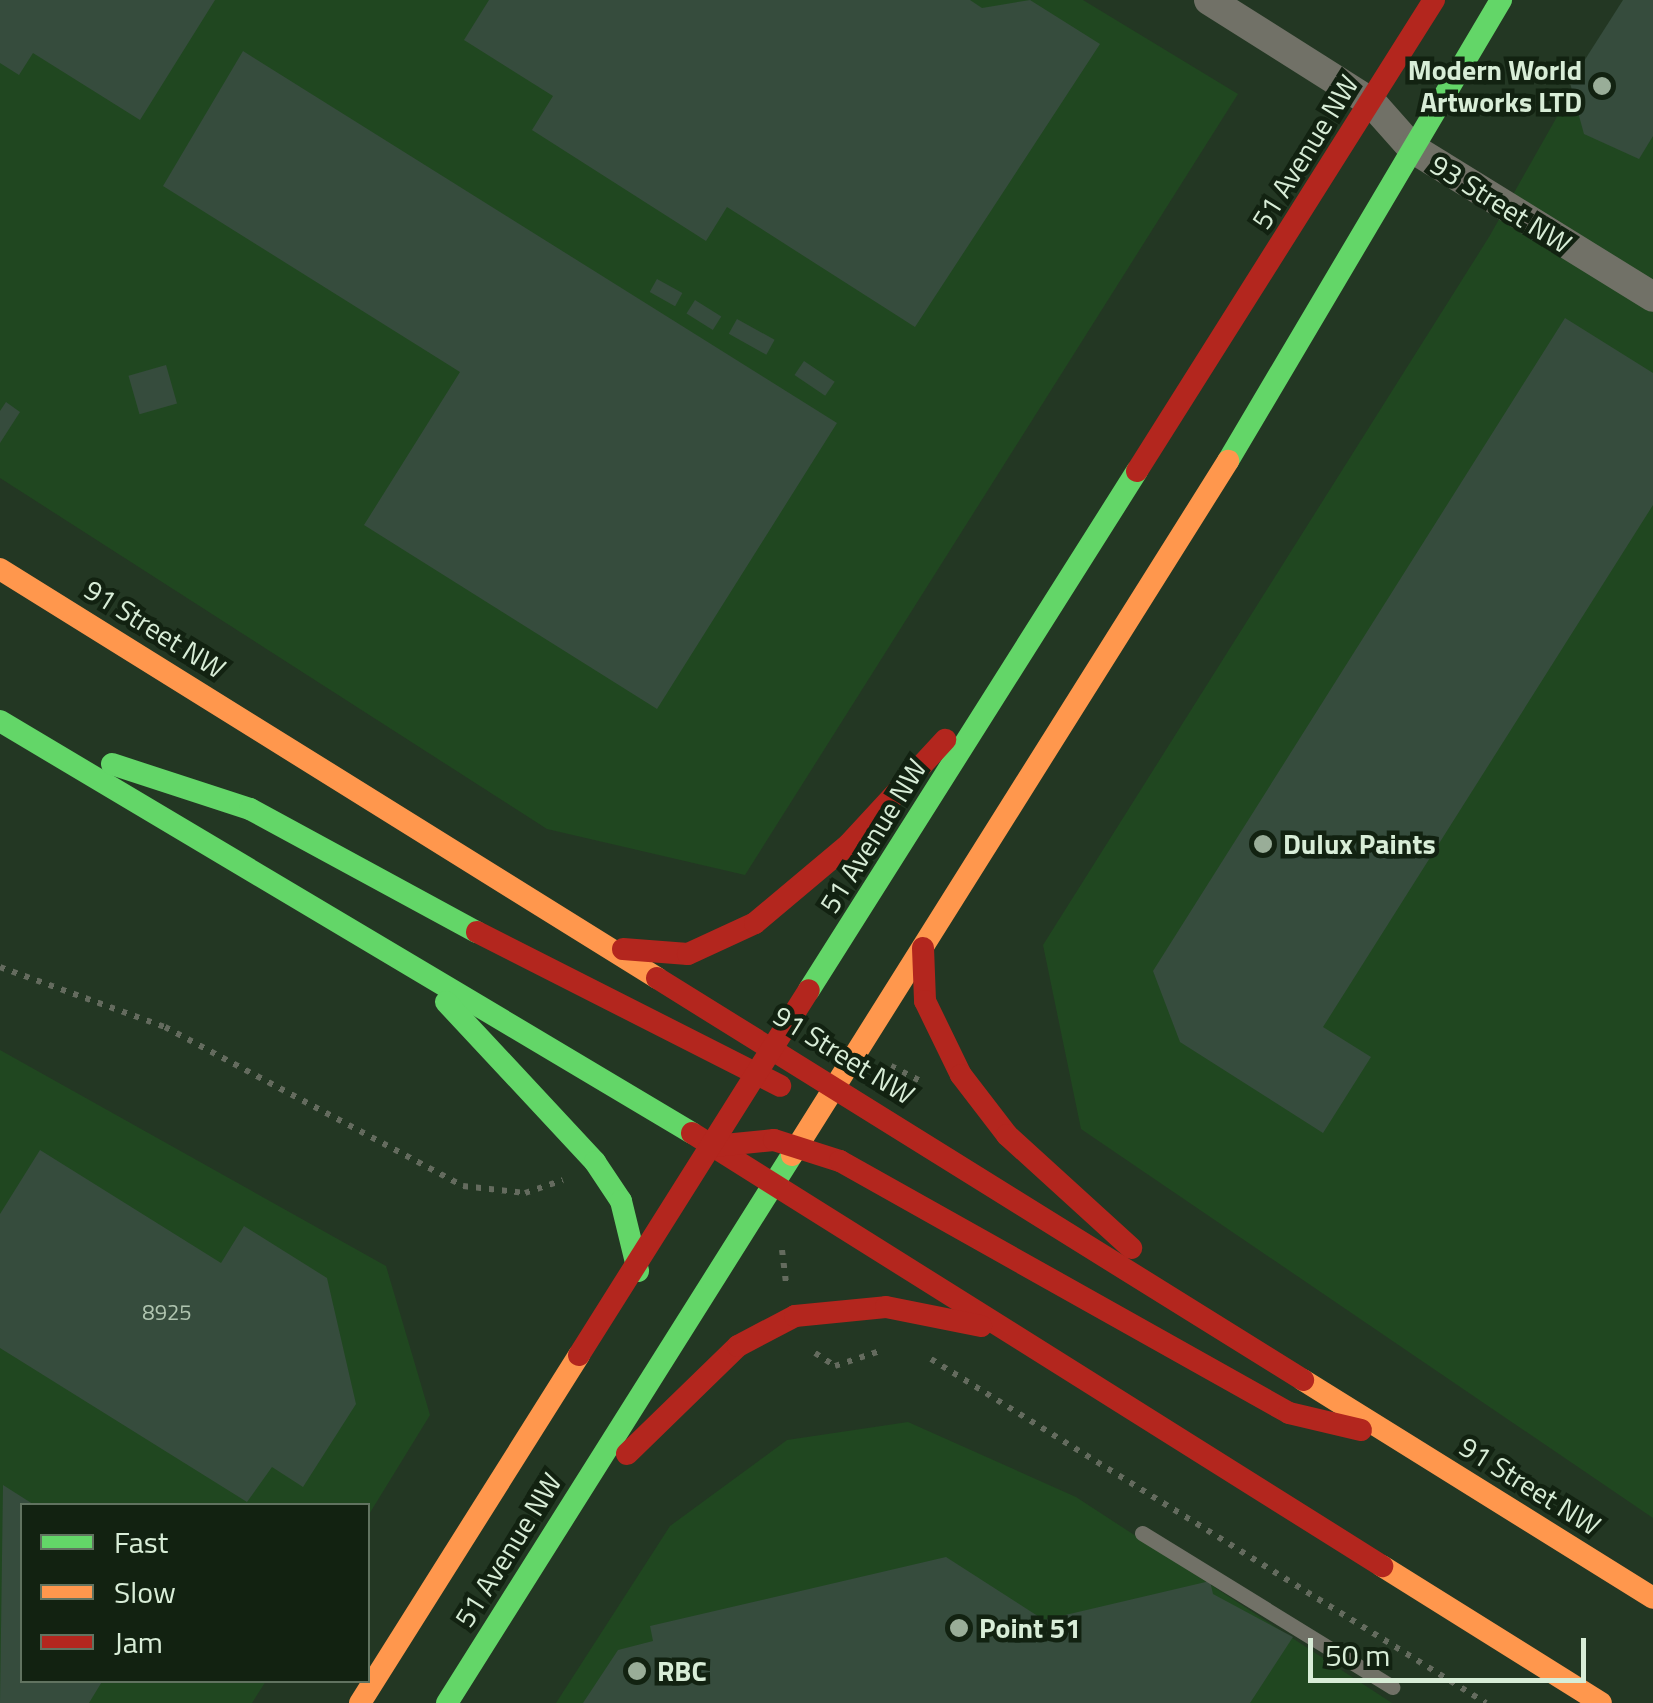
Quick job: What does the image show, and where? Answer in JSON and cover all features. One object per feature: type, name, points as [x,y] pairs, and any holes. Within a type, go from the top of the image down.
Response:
[{"type":"main road","name":"51 Avenue NW","points":[[360,1703],[638,1271],[754,1078],[1434,0]]},
{"type":"main road","name":"51 Avenue NW","points":[[447,1703],[923,948],[1502,0]]},
{"type":"main road","name":"91 Street NW","points":[[0,568],[836,1085],[1653,1598]]},
{"type":"main road","points":[[613,947],[688,954],[755,922],[878,816],[1032,642]]},
{"type":"main road","points":[[0,721],[714,1146],[1601,1703]]},
{"type":"main road","points":[[26,736],[250,809],[754,1078],[812,1092],[836,1085]]},
{"type":"main road","points":[[923,948],[931,1020],[991,1115],[1220,1328]]},
{"type":"main road","points":[[400,956],[595,1162],[621,1201],[638,1271]]},
{"type":"main road","points":[[714,1146],[799,1144],[1289,1414],[1396,1438]]},
{"type":"main road","points":[[558,1527],[690,1388],[767,1328],[842,1306],[1006,1330]]},
{"type":"street","name":"93 Street NW","points":[[1208,0],[1372,103],[1412,148],[1653,297]]},
{"type":"lane","points":[[1142,1532],[1392,1687]]},
{"type":"path","points":[[0,967],[166,1027],[464,1186],[525,1193],[582,1170]]},
{"type":"path","points":[[788,1239],[780,1257],[790,1299]]},
{"type":"path","points":[[804,1336],[835,1366],[898,1349]]},
{"type":"path","points":[[914,1352],[1248,1548],[1486,1703]]},
{"type":"shaded area","points":[[0,0],[1083,0],[1238,94],[745,875],[547,829],[0,478]]},
{"type":"shaded area","points":[[1623,0],[1653,0],[1653,1518],[1081,1129],[1043,945],[1489,237]]},
{"type":"shaded area","points":[[0,1050],[386,1266],[430,1415],[370,1513],[370,1503],[20,1503],[20,1683],[265,1683],[252,1703],[0,1703]]},
{"type":"shaded area","points":[[908,1422],[1076,1497],[1392,1703],[556,1703],[670,1526],[787,1440]]},
{"type":"building","points":[[0,0],[215,0],[140,120],[33,53],[19,75],[0,63]]},
{"type":"building","points":[[489,0],[970,0],[982,8],[1030,0],[1100,44],[915,327],[727,207],[706,241],[532,130],[553,96],[464,40]]},
{"type":"building","points":[[1623,0],[1653,0],[1653,136],[1639,159],[1584,134],[1570,83]]},
{"type":"building","points":[[243,51],[837,423],[657,709],[364,525],[460,372],[163,186]]},
{"type":"building","points":[[657,279],[682,293],[675,306],[650,292]]},
{"type":"building","points":[[695,300],[721,316],[713,330],[687,314]]},
{"type":"building","points":[[1565,318],[1653,373],[1653,505],[1323,1027],[1371,1057],[1323,1133],[1180,1042],[1153,971]]},
{"type":"building","points":[[737,319],[775,340],[766,355],[729,334]]},
{"type":"building","points":[[804,361],[835,382],[825,396],[794,375]]},
{"type":"building","points":[[166,365],[177,403],[140,414],[129,376]]},
{"type":"building","points":[[6,402],[20,412],[0,443],[0,411]]},
{"type":"building","points":[[40,1150],[221,1263],[244,1226],[327,1278],[356,1404],[303,1487],[272,1467],[247,1502],[0,1348],[0,1214]]},
{"type":"building","points":[[3,1485],[31,1503],[20,1503],[20,1683],[101,1683],[89,1703],[0,1703]]},
{"type":"building","name":"Point 51","points":[[946,1557],[1044,1620],[1210,1581],[1213,1594],[1293,1637],[1250,1703],[583,1703],[618,1650],[653,1641],[650,1626]]},
{"type":"traffic: fast","points":[[1228,461],[1501,0]]},
{"type":"traffic: fast","points":[[809,990],[1137,471]]},
{"type":"traffic: fast","points":[[0,721],[692,1133]]},
{"type":"traffic: fast","points":[[112,764],[250,809],[477,932]]},
{"type":"traffic: fast","points":[[446,1002],[595,1162],[621,1201],[638,1271]]},
{"type":"traffic: fast","points":[[447,1703],[792,1155]]},
{"type":"traffic: slow","points":[[792,1155],[1228,461]]},
{"type":"traffic: slow","points":[[0,569],[657,978]]},
{"type":"traffic: slow","points":[[360,1703],[579,1355]]},
{"type":"traffic: slow","points":[[1303,1380],[1653,1598]]},
{"type":"traffic: slow","points":[[1382,1566],[1601,1703]]},
{"type":"traffic: jam","points":[[1137,471],[1434,0]]},
{"type":"traffic: jam","points":[[623,949],[688,954],[755,923],[849,844],[945,740]]},
{"type":"traffic: jam","points":[[477,932],[780,1086]]},
{"type":"traffic: jam","points":[[923,948],[925,1001],[961,1075],[1007,1135],[1131,1248]]},
{"type":"traffic: jam","points":[[657,978],[1303,1380]]},
{"type":"traffic: jam","points":[[579,1355],[809,990]]},
{"type":"traffic: jam","points":[[692,1133],[1382,1566]]},
{"type":"traffic: jam","points":[[714,1146],[774,1140],[840,1161],[1289,1413],[1361,1430]]},
{"type":"traffic: jam","points":[[627,1454],[738,1346],[795,1316],[886,1307],[981,1326]]},
{"type":"place","name":"Modern World Artworks LTD","points":[[1602,86]]},
{"type":"place","name":"Dulux Paints","points":[[1263,844]]},
{"type":"place","name":"Point 51","points":[[959,1628]]},
{"type":"place","name":"RBC","points":[[637,1671]]}]
